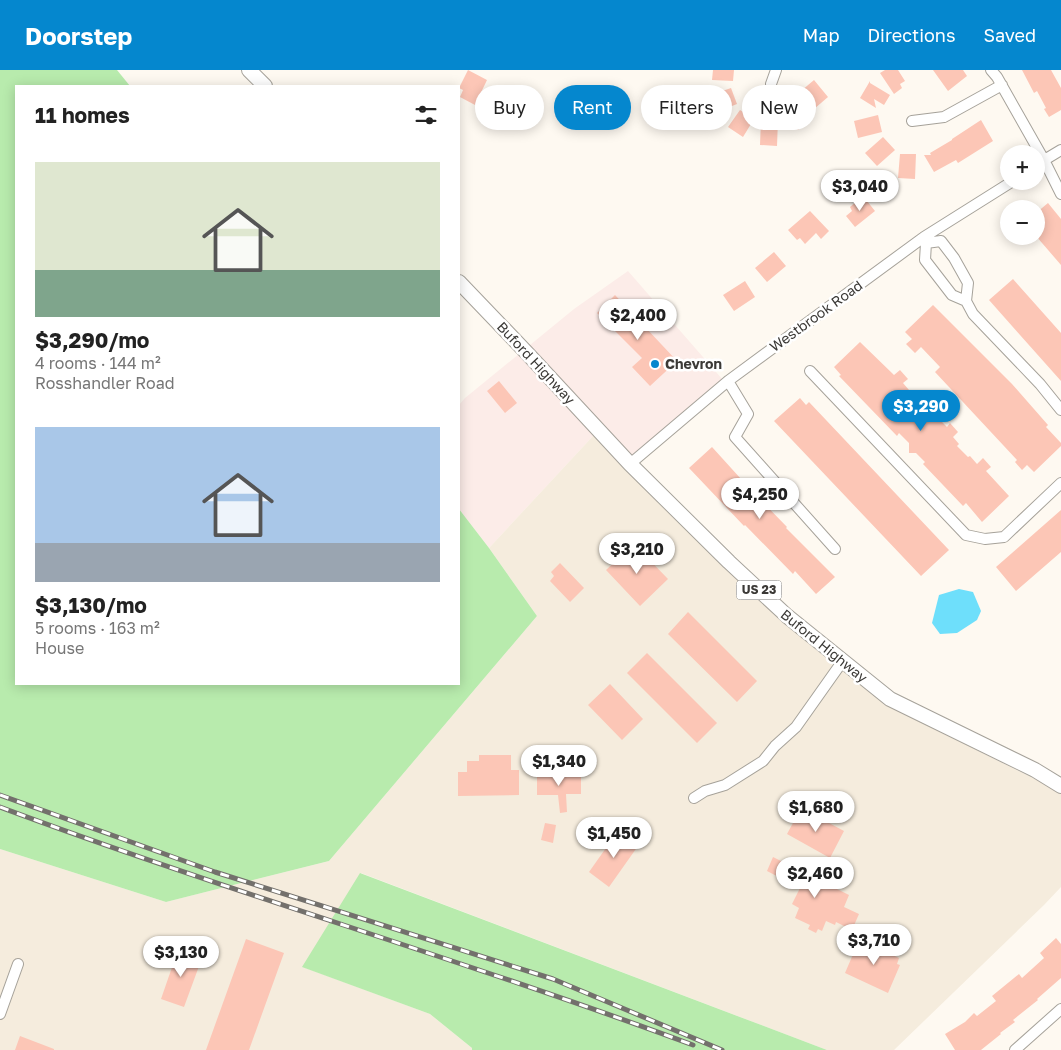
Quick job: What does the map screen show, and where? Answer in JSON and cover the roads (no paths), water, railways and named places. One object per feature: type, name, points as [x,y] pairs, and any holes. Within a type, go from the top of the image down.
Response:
[{"type":"main road","points":[[249,70],[264,85]]},
{"type":"main road","name":"Buford Highway","points":[[460,283],[528,353],[630,464],[729,562],[787,616],[890,699],[1035,770],[1061,786]]},
{"type":"street","points":[[770,84],[776,70]]},
{"type":"street","points":[[991,70],[1002,85],[1031,145]]},
{"type":"street","points":[[912,122],[944,117],[1002,85]]},
{"type":"street","points":[[1045,160],[1061,150]]},
{"type":"street","points":[[1045,170],[1061,194]]},
{"type":"street","name":"Westbrook Road","points":[[630,464],[728,381],[925,240],[1000,190]]},
{"type":"street","points":[[966,301],[952,295],[925,260],[925,240],[941,241],[954,258],[968,283],[966,301],[973,314],[1040,384],[1061,410]]},
{"type":"street","points":[[810,371],[966,535],[985,539],[1004,537],[1061,483]]},
{"type":"street","points":[[728,381],[748,414],[735,436],[834,549]]},
{"type":"street","points":[[694,798],[705,791],[725,785],[763,761],[775,746],[796,727],[842,662]]},
{"type":"street","points":[[0,1014],[18,964]]},
{"type":"street","points":[[1015,1050],[1061,1009]]},
{"type":"water","points":[[959,589],[973,592],[981,611],[977,620],[957,633],[940,634],[932,623],[939,595]]},
{"type":"railway","points":[[0,795],[215,872],[553,979],[722,1050]]},
{"type":"railway","points":[[0,807],[693,1045]]},
{"type":"place","name":"Chevron","points":[[655,364]]}]
